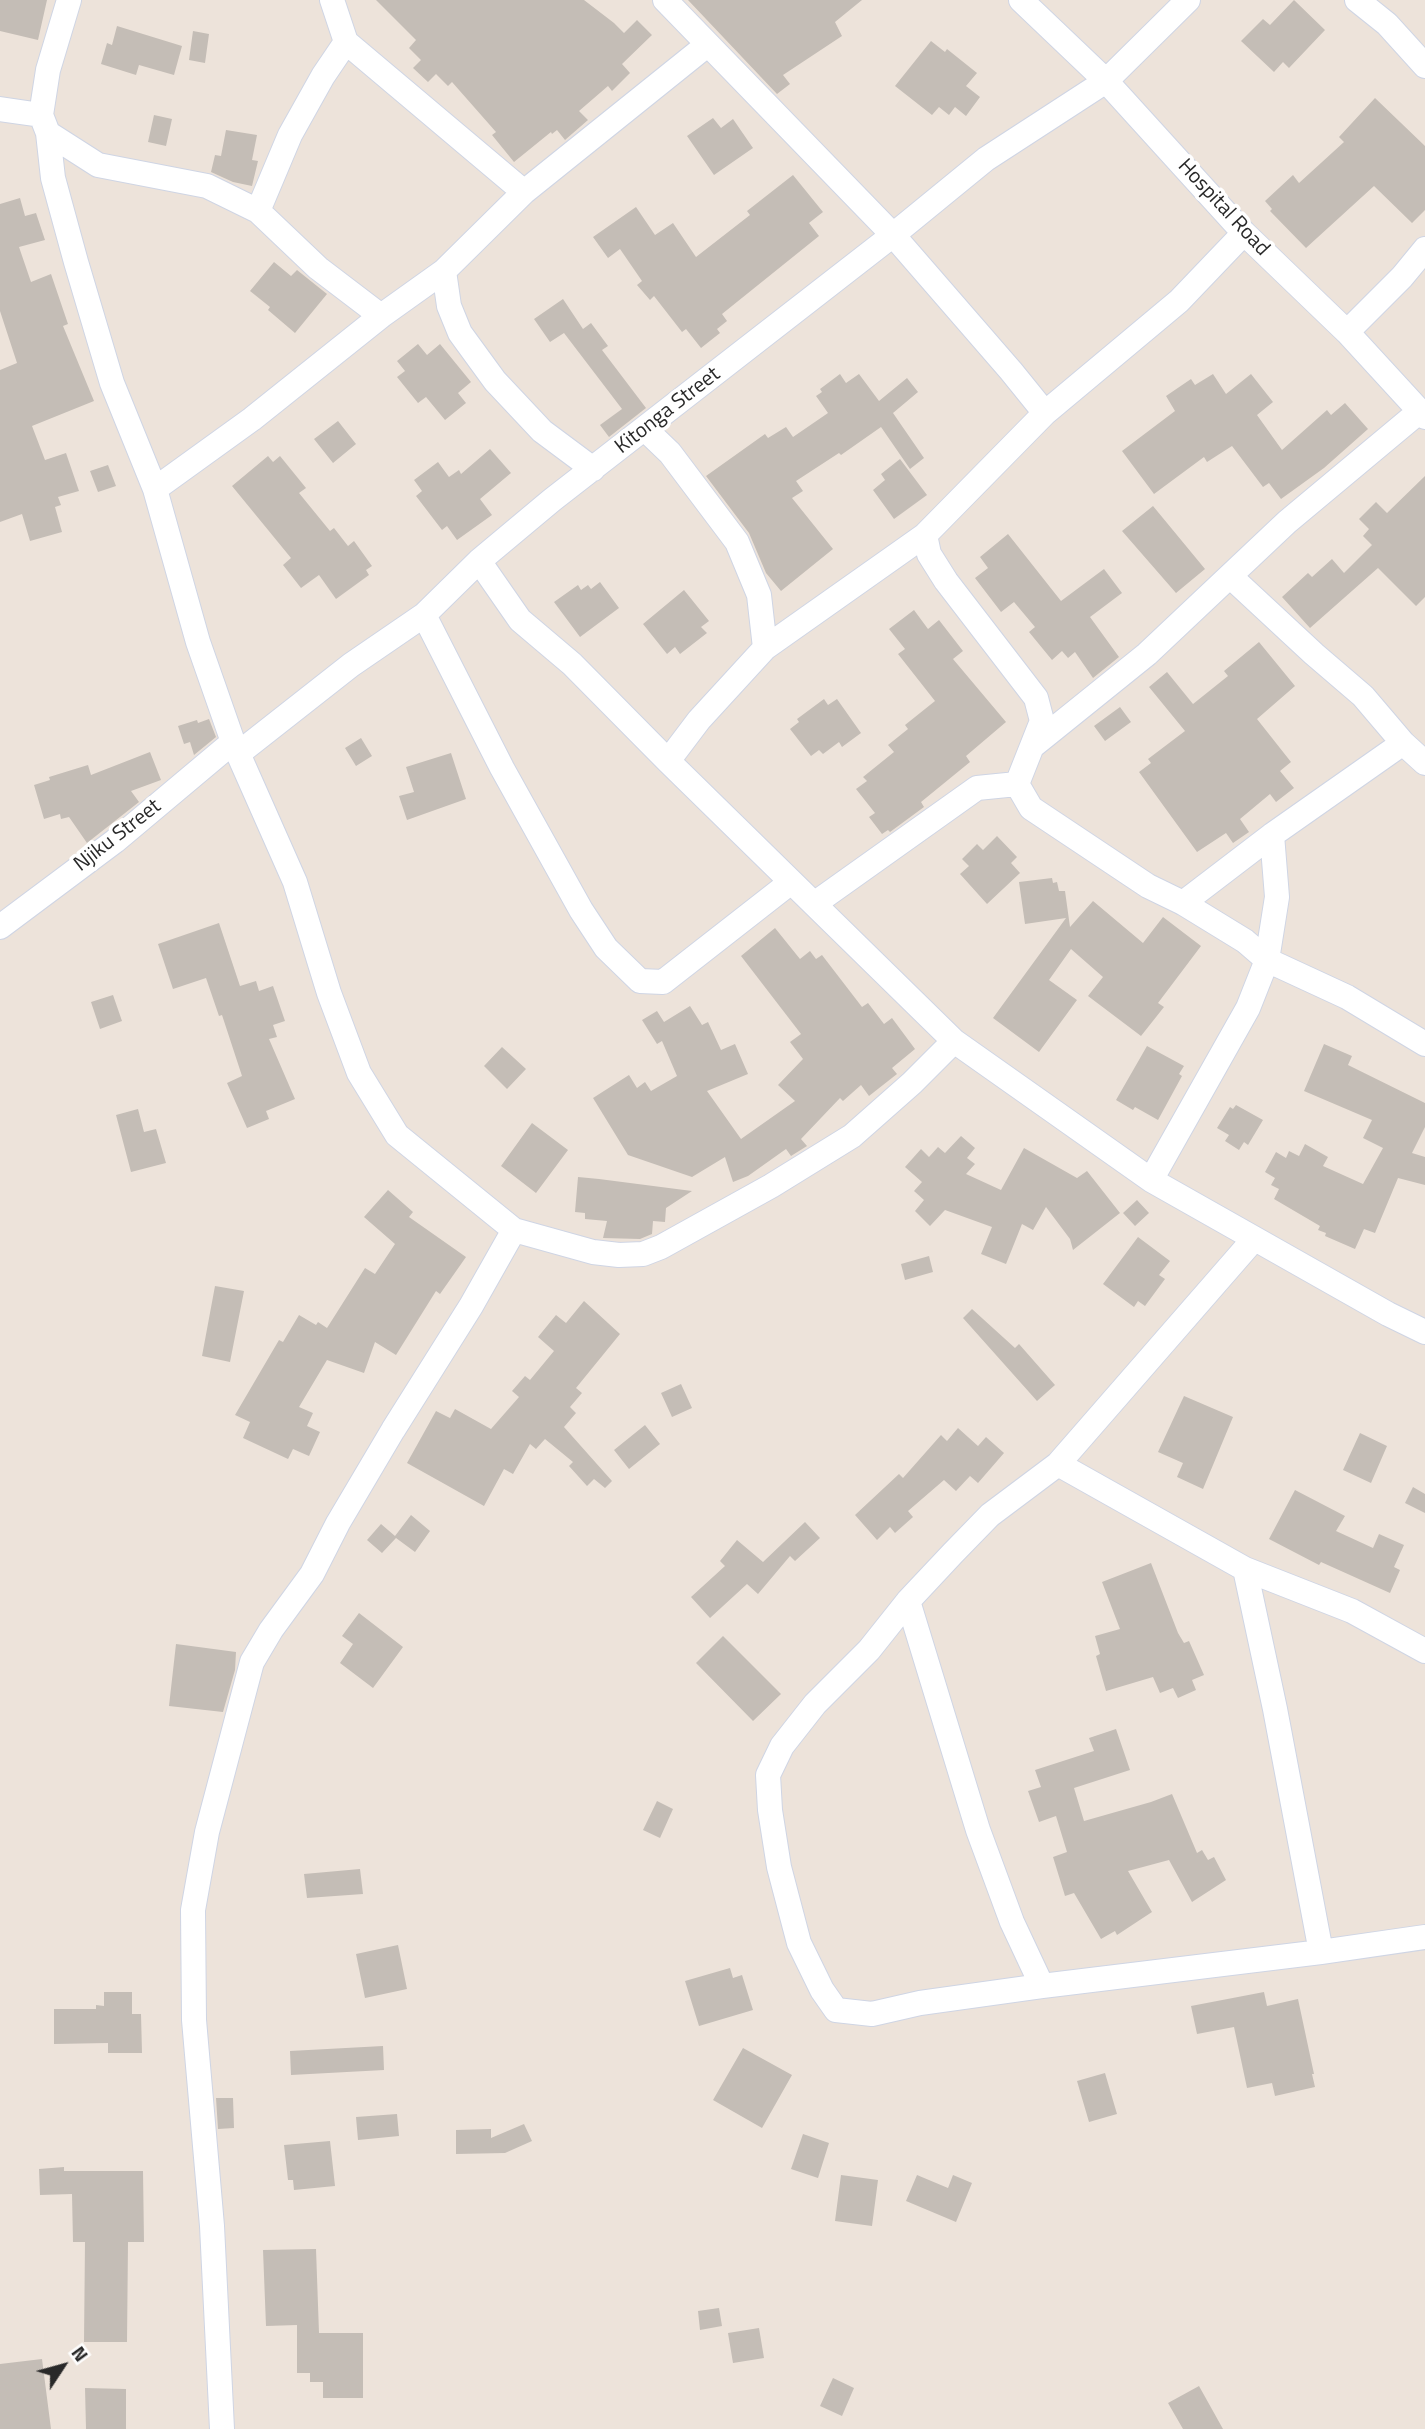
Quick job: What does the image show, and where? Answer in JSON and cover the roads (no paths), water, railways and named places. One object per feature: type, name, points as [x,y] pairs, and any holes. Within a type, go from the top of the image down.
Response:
[{"type":"street","points":[[69,0],[48,70],[45,124],[53,178],[112,383],[155,489],[198,642],[236,747],[295,882],[329,993],[359,1073],[397,1135],[514,1230],[593,1252],[643,1254],[661,1247],[771,1186],[852,1136],[912,1083],[954,1041]]},
{"type":"street","points":[[332,0],[346,42],[524,191]]},
{"type":"street","points":[[665,0],[893,235],[1045,413]]},
{"type":"street","name":"Hospital Road","points":[[1021,0],[1106,81],[1244,233],[1347,332],[1422,414]]},
{"type":"street","name":"Kitonga Street","points":[[236,747],[424,615],[479,561],[552,500],[893,235],[986,159],[1106,81],[1188,0]]},
{"type":"street","points":[[1357,0],[1387,24],[1425,66]]},
{"type":"street","points":[[258,211],[290,135],[323,76],[346,42]]},
{"type":"street","points":[[155,489],[444,271],[524,191],[707,45]]},
{"type":"street","points":[[0,110],[45,124],[98,164],[207,186],[258,211],[318,268],[381,316]]},
{"type":"street","points":[[668,761],[699,720],[765,648],[925,535],[1045,413],[1179,301],[1244,233]]},
{"type":"street","points":[[1347,332],[1402,277],[1425,249]]},
{"type":"street","points":[[444,271],[449,306],[460,332],[495,381],[542,430],[593,469]]},
{"type":"street","points":[[1032,746],[1147,654],[1287,522],[1422,414]]},
{"type":"street","points":[[645,429],[670,453],[737,542],[759,595],[765,648]]},
{"type":"street","points":[[925,535],[929,554],[946,581],[1036,698],[1042,721],[1017,784]]},
{"type":"street","points":[[479,561],[520,620],[572,664],[954,1041],[1151,1180],[1388,1314],[1425,1332]]},
{"type":"street","points":[[1231,577],[1363,696],[1403,743],[1425,762]]},
{"type":"street","points":[[424,615],[502,768],[580,910],[606,948],[640,981],[663,982],[791,882]]},
{"type":"street","points":[[1183,903],[1272,835],[1403,743]]},
{"type":"street","name":"Njiku Street","points":[[0,927],[236,747]]},
{"type":"street","points":[[1017,784],[1031,808],[1148,886],[1183,903],[1245,941],[1267,960],[1347,997],[1425,1044]]},
{"type":"street","points":[[814,904],[977,788],[1017,784]]},
{"type":"street","points":[[1151,1180],[1248,1007],[1267,960],[1277,897],[1272,835]]},
{"type":"street","points":[[222,2429],[212,2226],[194,2020],[193,1910],[207,1832],[252,1662],[271,1630],[312,1574],[372,1465],[471,1306],[514,1230]]},
{"type":"street","points":[[1254,1239],[1058,1464],[990,1515],[908,1601],[869,1650],[815,1704],[782,1746],[768,1775],[770,1810],[779,1867],[799,1943],[822,1990],[836,2010],[872,2014],[920,2003],[1042,1986],[1425,1937]]},
{"type":"street","points":[[1058,1464],[1245,1569],[1352,1612],[1425,1651]]},
{"type":"street","points":[[1245,1569],[1275,1709],[1321,1952]]},
{"type":"street","points":[[908,1601],[978,1830],[1012,1922],[1042,1986]]}]
